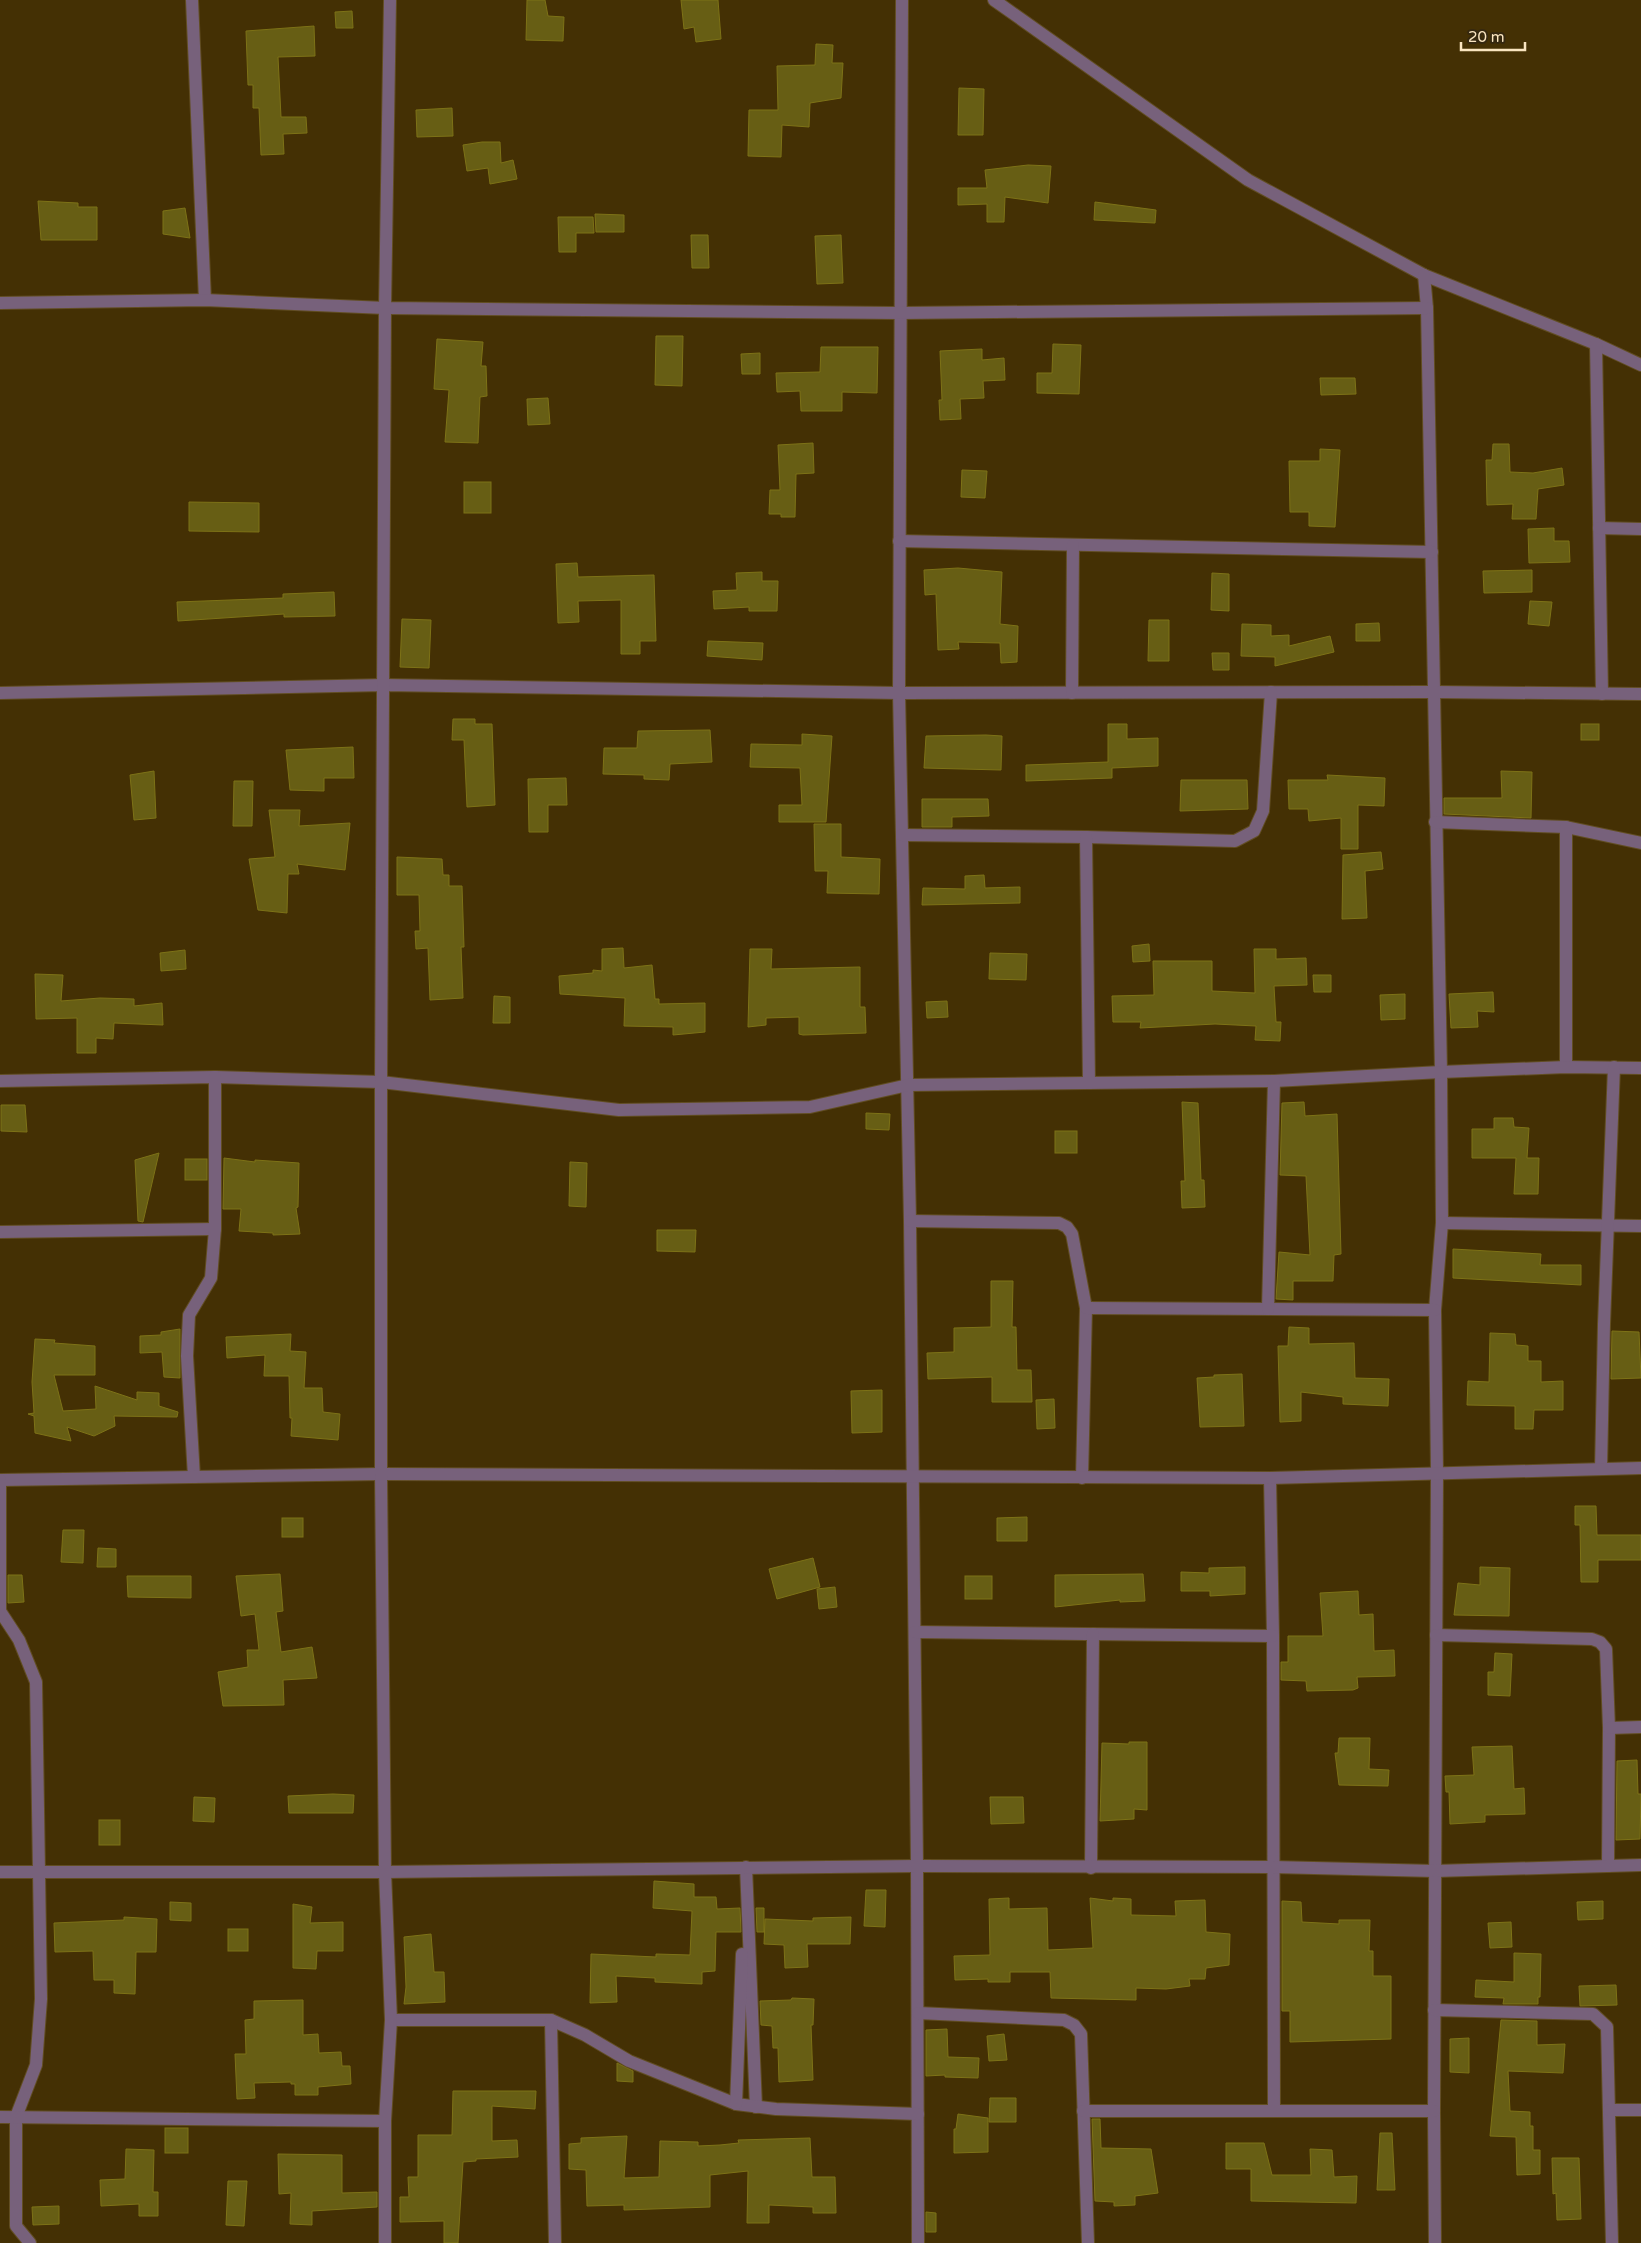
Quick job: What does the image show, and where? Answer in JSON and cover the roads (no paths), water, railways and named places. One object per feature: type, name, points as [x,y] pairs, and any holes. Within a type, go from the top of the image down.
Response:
[{"type":"street","points":[[192,0],[205,300]]},
{"type":"street","points":[[385,2243],[385,2121],[391,2020],[386,1872],[381,1474],[381,1082],[390,0]]},
{"type":"street","points":[[902,0],[898,693],[910,1221],[918,1866],[918,2243]]},
{"type":"street","points":[[994,0],[1248,180],[1424,275],[1596,344],[1641,365]]},
{"type":"street","points":[[1424,275],[1427,308],[1432,552],[1442,1223],[1435,1310],[1437,1473],[1434,2010],[1435,2243]]},
{"type":"street","points":[[0,303],[205,300],[386,308],[899,313],[1427,308]]},
{"type":"street","points":[[1596,344],[1602,694]]},
{"type":"street","points":[[1599,528],[1641,529]]},
{"type":"street","points":[[898,541],[1432,552]]},
{"type":"street","points":[[1072,693],[1073,545]]},
{"type":"street","points":[[0,693],[384,685],[898,693],[1434,692],[1641,694]]},
{"type":"street","points":[[902,835],[1234,841],[1254,831],[1263,811],[1271,692]]},
{"type":"street","points":[[1435,822],[1566,827],[1641,843]]},
{"type":"street","points":[[1566,827],[1566,1067]]},
{"type":"street","points":[[1086,837],[1089,1083]]},
{"type":"street","points":[[0,1081],[215,1077],[381,1082],[619,1110],[810,1107],[908,1085],[1274,1081],[1566,1067],[1641,1068]]},
{"type":"street","points":[[1601,1469],[1614,1067]]},
{"type":"street","points":[[194,1477],[187,1356],[189,1315],[211,1278],[215,1229],[215,1077]]},
{"type":"street","points":[[1268,1309],[1274,1081]]},
{"type":"street","points":[[910,1221],[1059,1223],[1072,1234],[1086,1308],[1082,1478]]},
{"type":"street","points":[[1442,1223],[1641,1226]]},
{"type":"street","points":[[0,1232],[215,1229]]},
{"type":"street","points":[[1086,1308],[1435,1310]]},
{"type":"street","points":[[30,2243],[16,2226],[16,2118],[36,2065],[41,1999],[36,1682],[19,1640],[0,1611],[0,1480],[381,1474],[1270,1478],[1641,1468]]},
{"type":"street","points":[[1270,1478],[1273,1636],[1274,2111]]},
{"type":"street","points":[[915,1632],[1273,1636]]},
{"type":"street","points":[[1091,1868],[1093,1634]]},
{"type":"street","points":[[1436,1635],[1592,1638],[1600,1642],[1606,1649],[1609,1728],[1608,1866]]},
{"type":"street","points":[[1609,1728],[1641,1727]]},
{"type":"street","points":[[0,1872],[386,1872],[918,1866],[1091,1868],[1272,1867],[1435,1871],[1641,1865]]},
{"type":"street","points":[[736,2104],[746,1867]]},
{"type":"street","points":[[746,1867],[756,2106]]},
{"type":"street","points":[[1434,2010],[1593,2014],[1607,2027],[1612,2243]]},
{"type":"street","points":[[918,2012],[1064,2020],[1074,2024],[1081,2034],[1088,2243]]},
{"type":"street","points":[[391,2020],[551,2020],[584,2035],[629,2061],[736,2104],[918,2114]]},
{"type":"street","points":[[551,2020],[555,2243]]},
{"type":"street","points":[[1609,2110],[1641,2110]]},
{"type":"street","points":[[1083,2111],[1434,2111]]},
{"type":"street","points":[[0,2117],[385,2121]]}]
